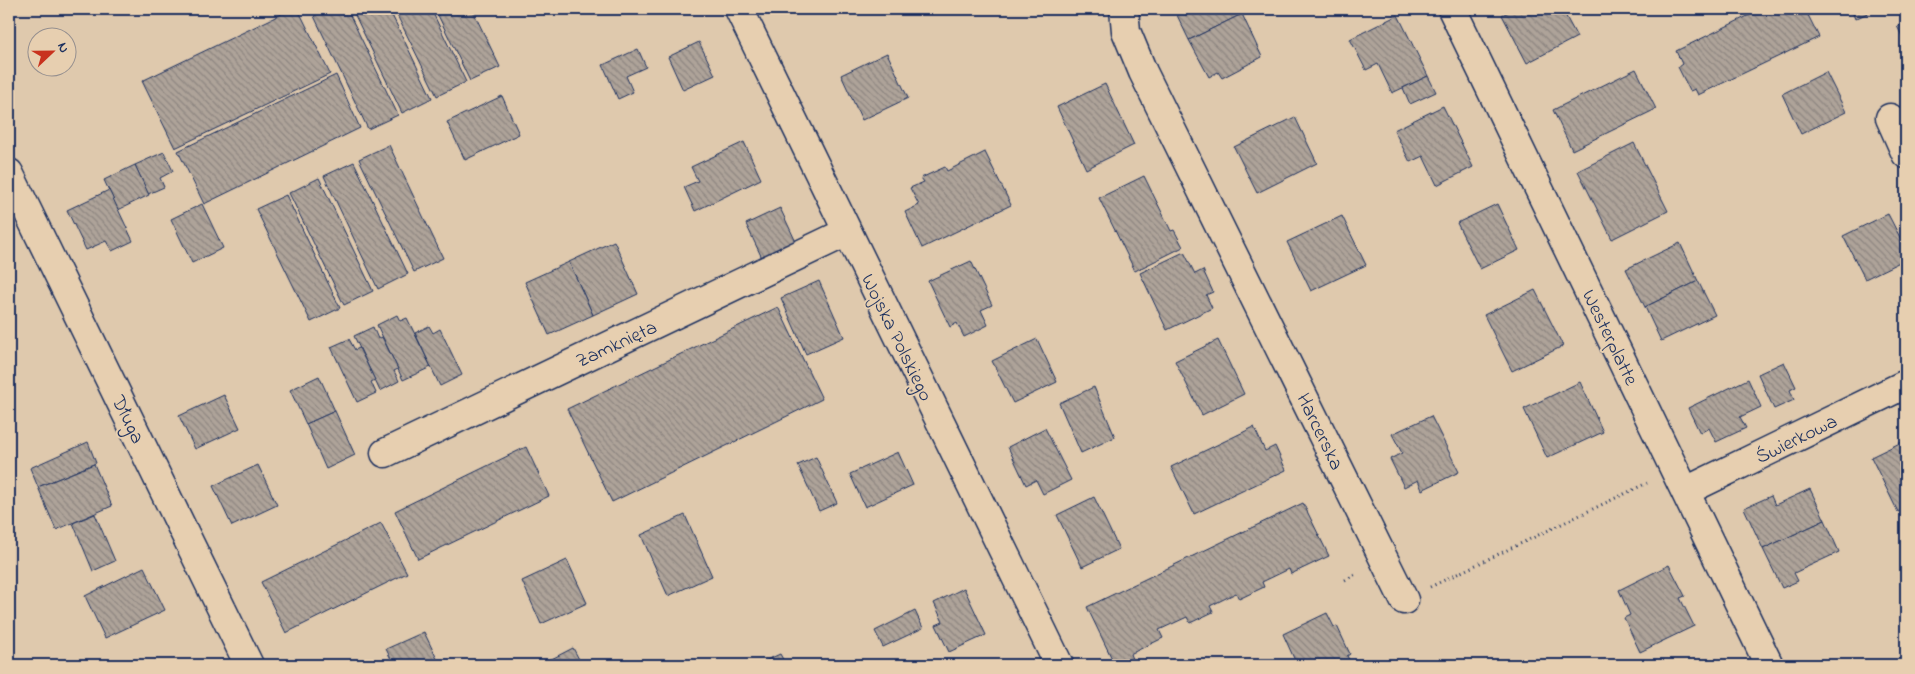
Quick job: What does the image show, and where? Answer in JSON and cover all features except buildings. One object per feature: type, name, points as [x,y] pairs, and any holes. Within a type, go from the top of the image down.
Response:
[{"type":"street","name":"Wojska Polskiego","points":[[739,9],[1059,665]]},
{"type":"street","name":"Harcerska","points":[[1124,9],[1126,31],[1142,72],[1404,600]]},
{"type":"street","name":"Westerplatte","points":[[1452,9],[1769,665]]},
{"type":"street","points":[[1890,118],[1906,154]]},
{"type":"street","name":"Długa","points":[[9,173],[249,665]]},
{"type":"street","name":"Zamknięta","points":[[385,453],[847,232]]},
{"type":"street","name":"Świerkowa","points":[[1686,491],[1906,384]]},
{"type":"path","points":[[1404,600],[1648,482]]}]
